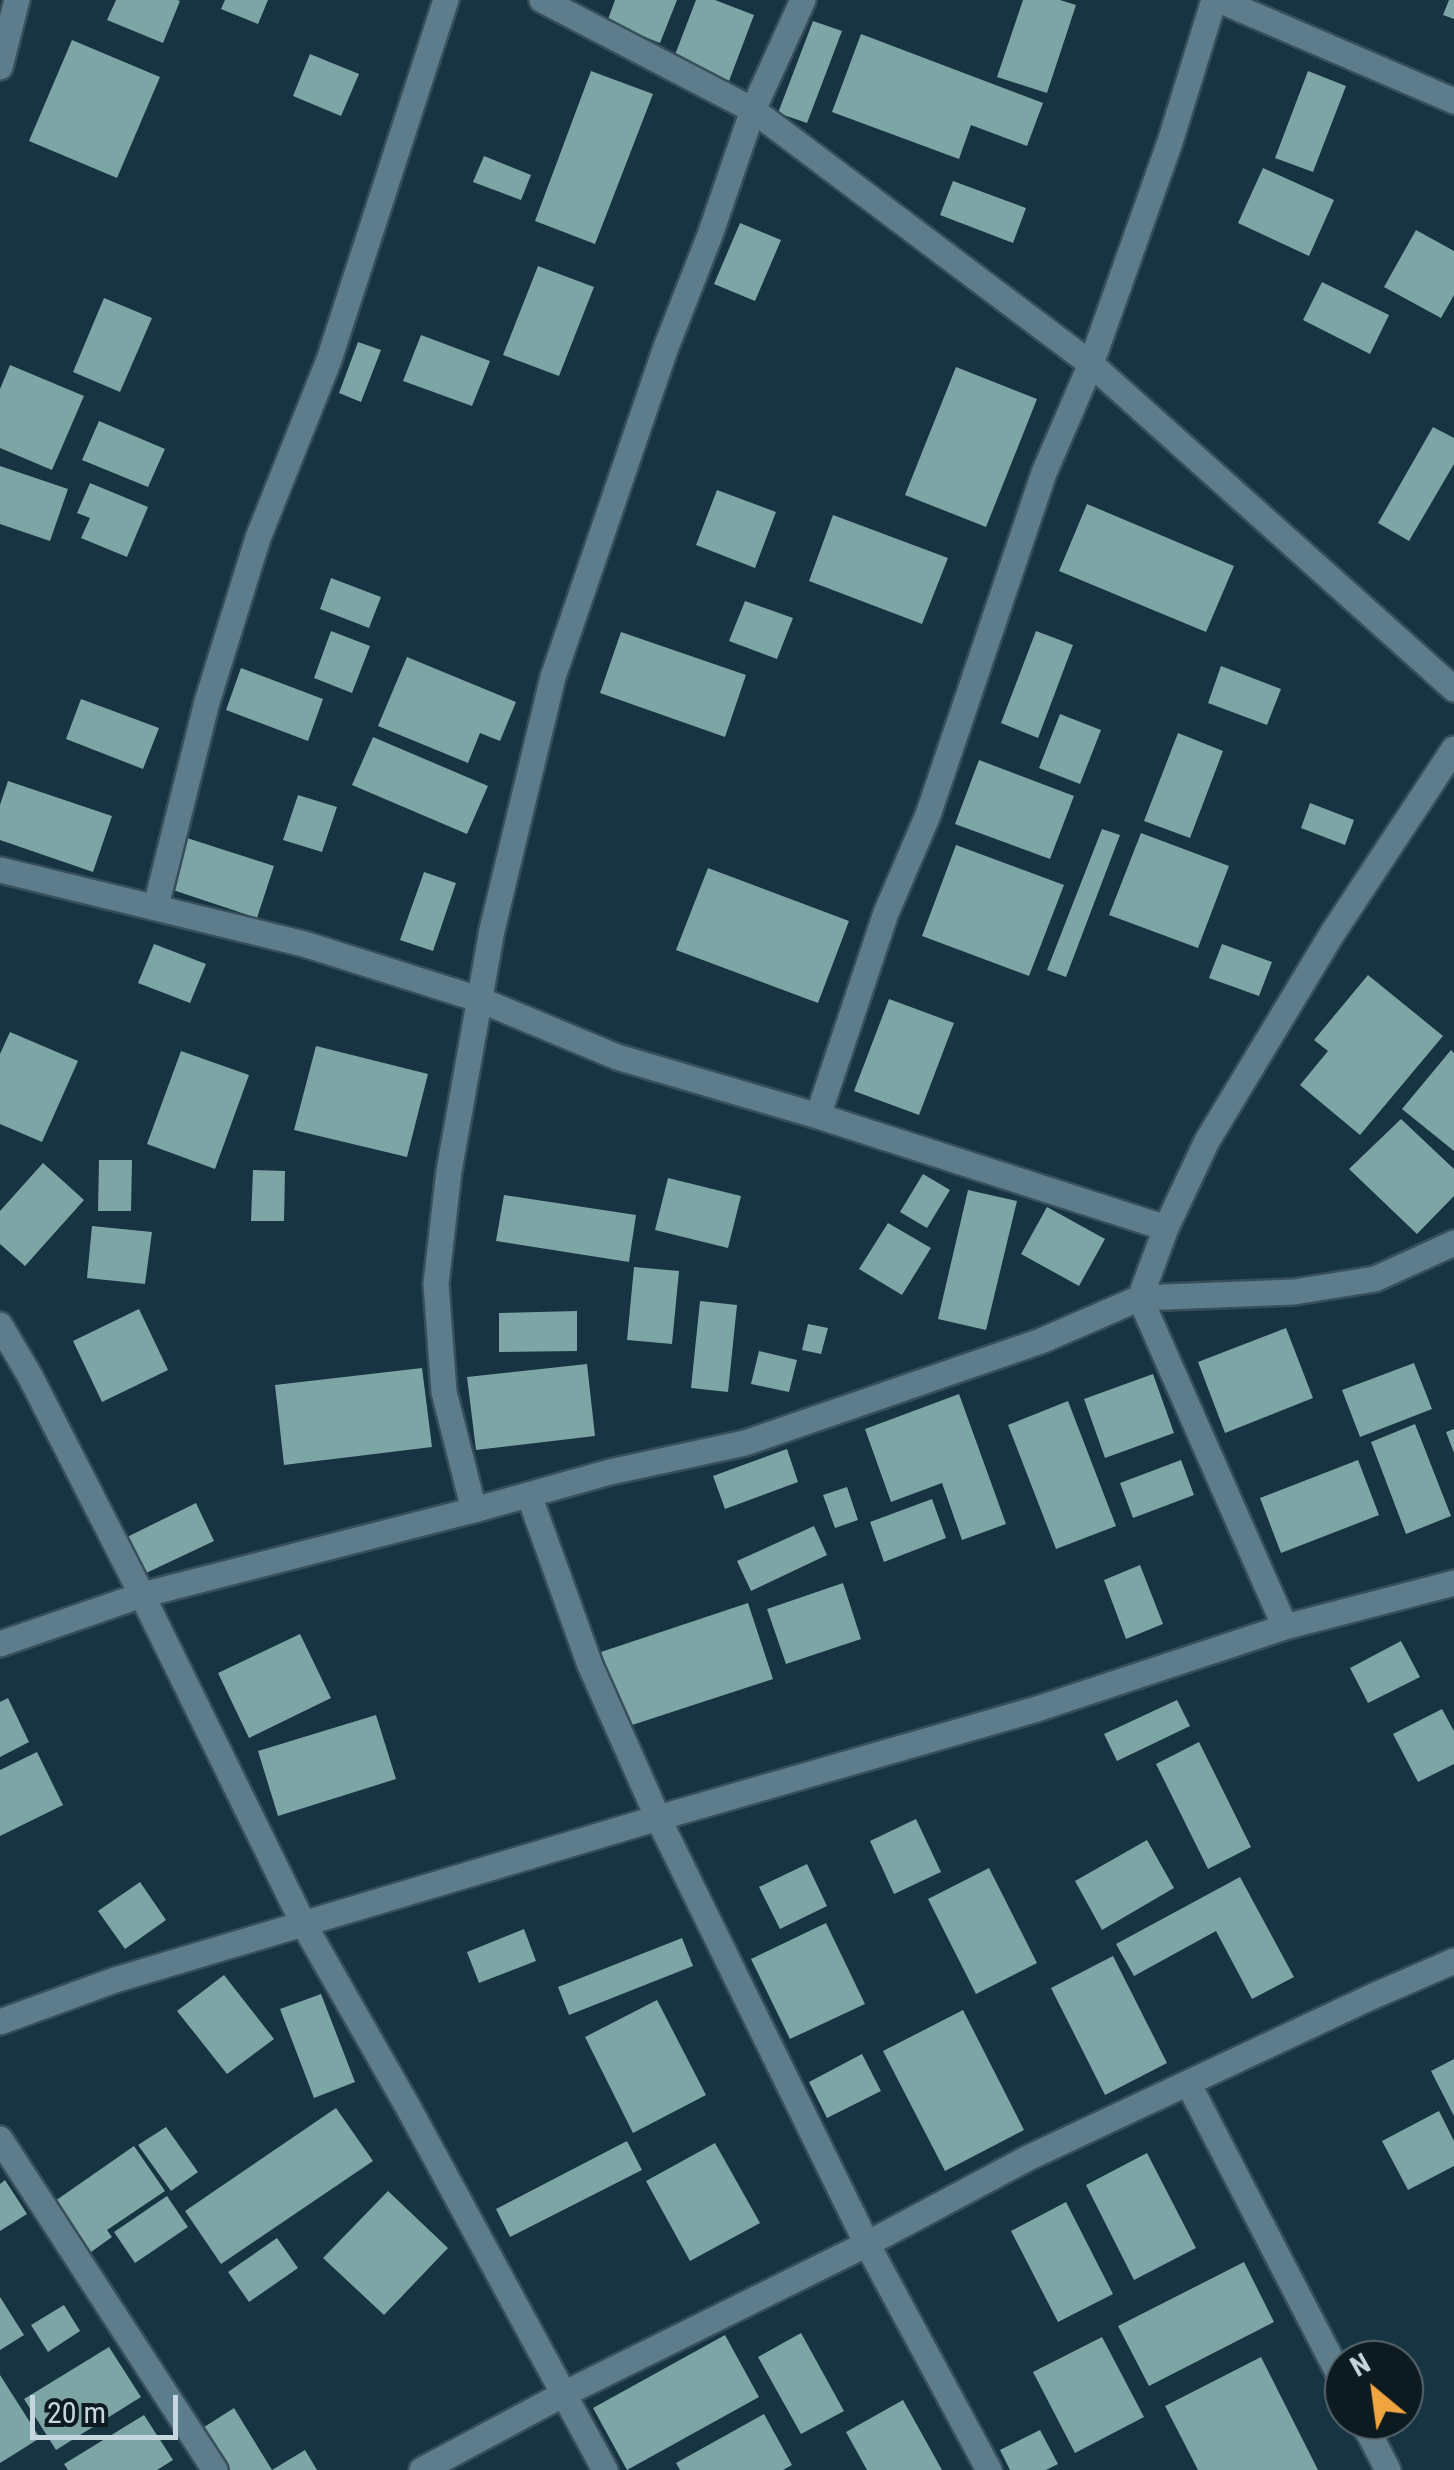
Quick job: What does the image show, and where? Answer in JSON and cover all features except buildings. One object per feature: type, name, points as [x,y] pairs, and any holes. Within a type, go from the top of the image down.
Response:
[{"type":"street","points":[[0,66],[17,0]]},
{"type":"street","points":[[156,906],[207,702],[258,538],[329,360],[446,0]]},
{"type":"street","points":[[542,0],[754,110],[1092,364],[1454,689]]},
{"type":"street","points":[[474,1510],[444,1392],[436,1284],[449,1170],[492,930],[554,677],[666,350],[754,110],[803,0]]},
{"type":"street","points":[[818,1116],[886,914],[928,815],[1044,472],[1092,364],[1217,0],[1454,101]]},
{"type":"street","points":[[1285,1627],[1140,1298],[1166,1228],[1216,1125],[1332,934],[1454,749]]},
{"type":"street","points":[[0,870],[304,944],[478,999],[617,1058],[818,1116],[1166,1228]]},
{"type":"street","points":[[0,1644],[142,1594],[610,1472],[745,1443],[1041,1342],[1140,1298],[1294,1292],[1375,1279],[1454,1243]]},
{"type":"street","points":[[0,1325],[142,1594],[303,1923],[605,2470]]},
{"type":"street","points":[[529,1495],[590,1665],[658,1818],[867,2244],[989,2470]]},
{"type":"street","points":[[0,2022],[115,1980],[303,1923],[1037,1709],[1285,1627],[1454,1583]]},
{"type":"street","points":[[422,2470],[1028,2158],[1454,1961]]},
{"type":"street","points":[[1188,2083],[1324,2345]]},
{"type":"street","points":[[0,2140],[214,2470]]},
{"type":"street","points":[[1372,2440],[1388,2470]]}]
